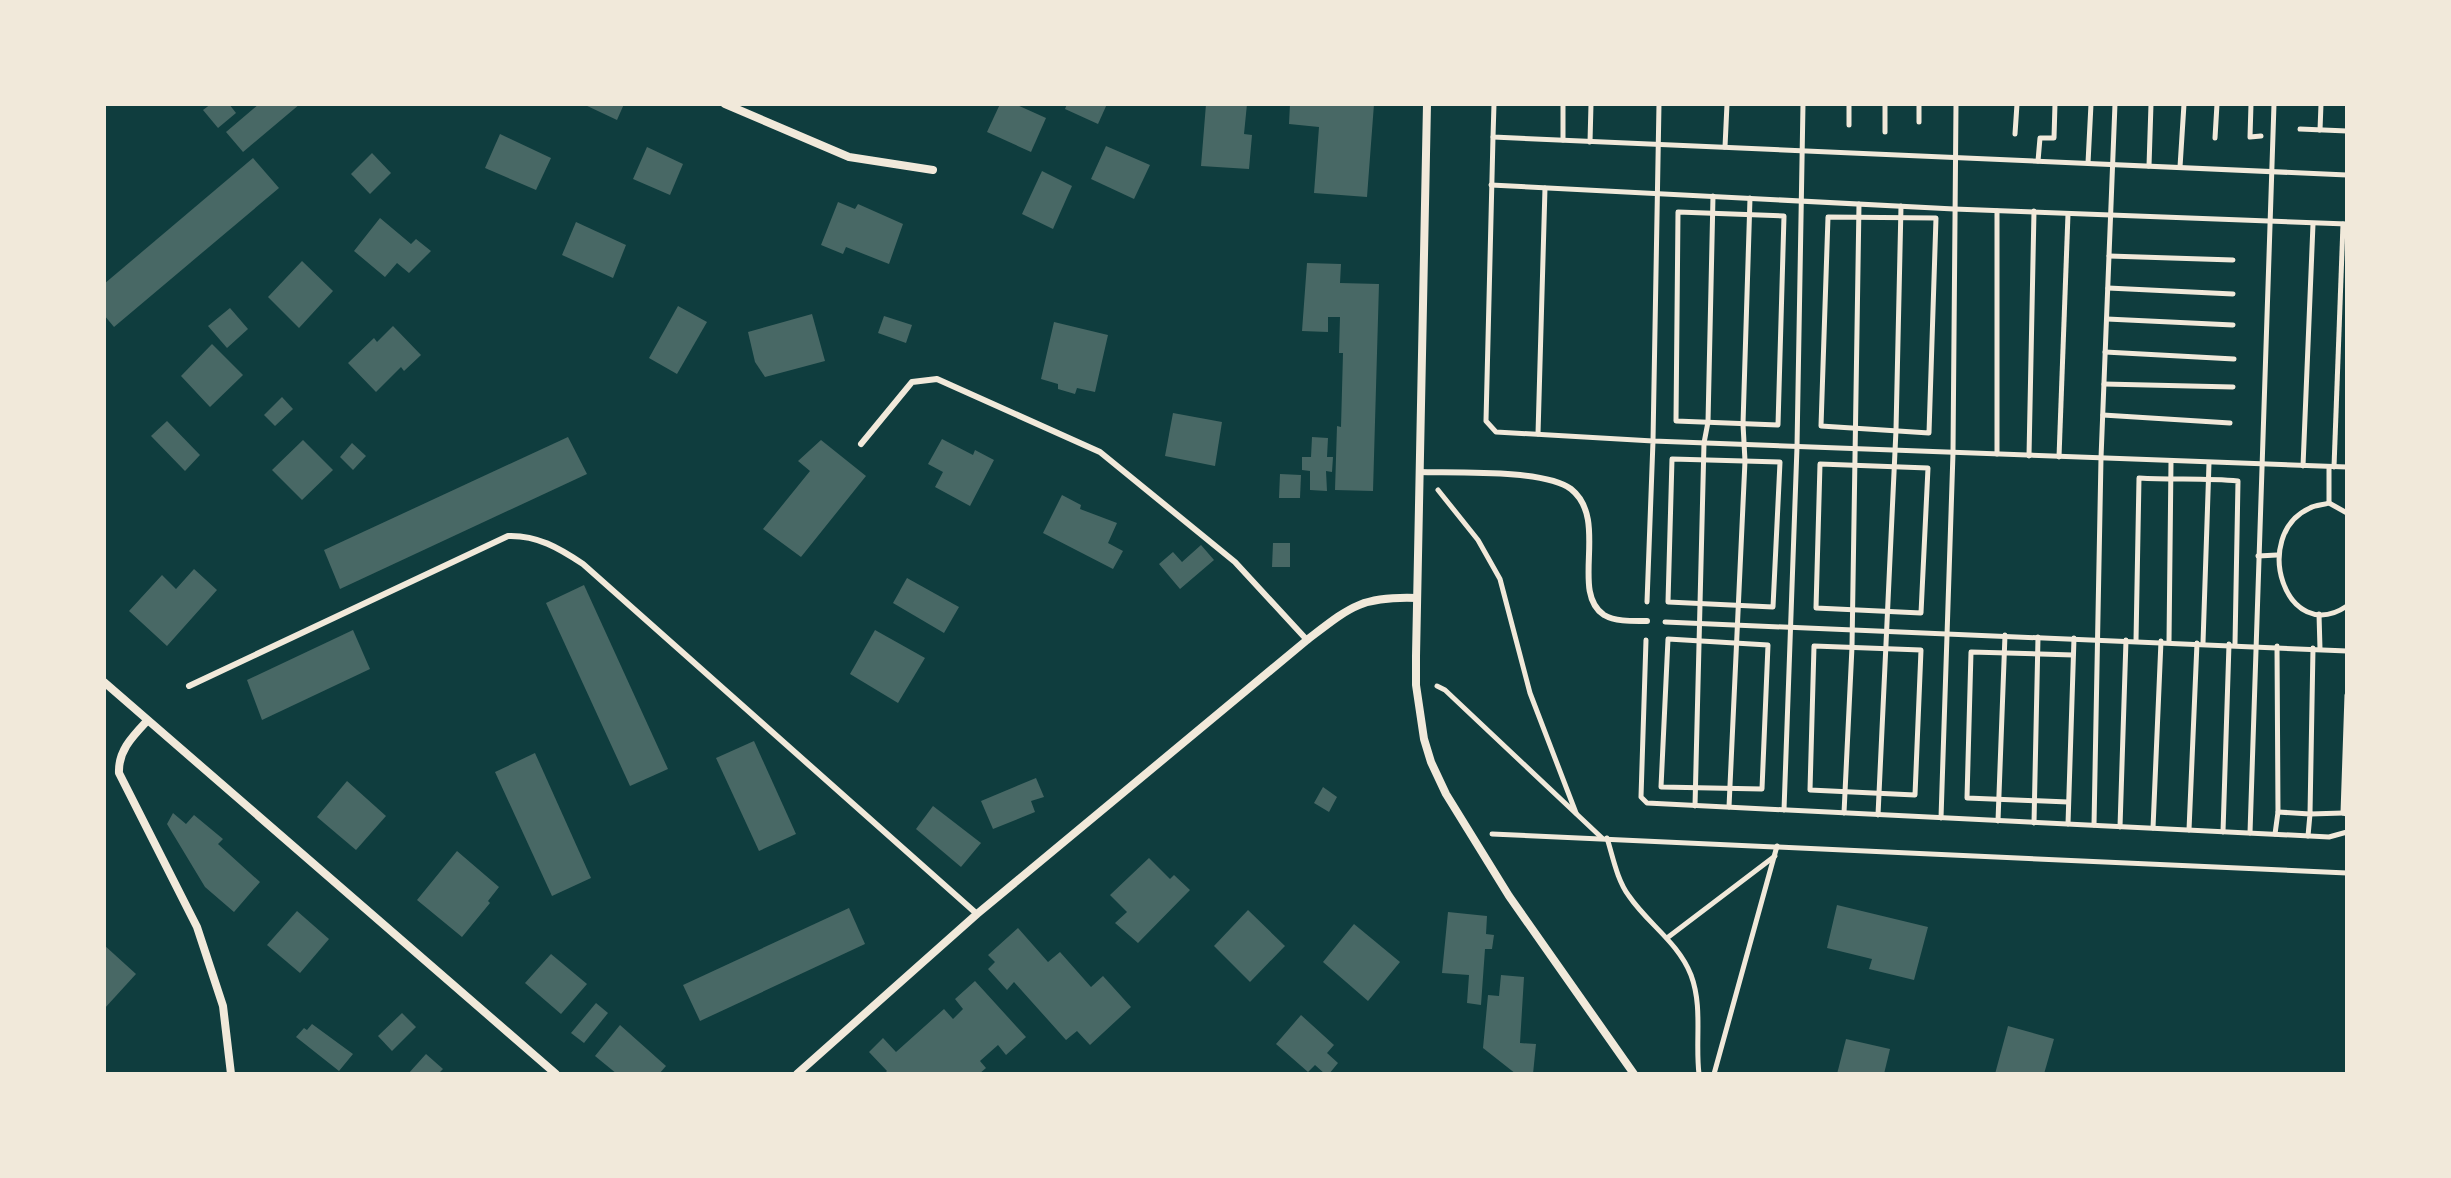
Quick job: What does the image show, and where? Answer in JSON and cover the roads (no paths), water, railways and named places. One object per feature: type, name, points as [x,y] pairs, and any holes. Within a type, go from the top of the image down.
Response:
[{"type":"street","points":[[725,104],[849,157],[933,170]]},
{"type":"street","points":[[1427,104],[1417,598],[1416,685],[1419,712],[1431,762],[1473,842],[1634,1074]]},
{"type":"street","points":[[797,1074],[977,914],[1307,640],[1358,604],[1374,598],[1417,598]]},
{"type":"street","points":[[104,682],[556,1074]]},
{"type":"street","points":[[147,721],[123,750],[118,761],[119,773],[197,927],[223,1006],[231,1074]]},
{"type":"lane","points":[[861,444],[912,382],[937,379],[1100,452],[1235,562],[1307,640]]},
{"type":"lane","points":[[1419,472],[1512,475],[1549,480],[1571,489],[1585,507],[1590,528],[1590,588],[1594,603],[1604,615],[1618,620],[1647,621]]},
{"type":"lane","points":[[189,686],[508,536],[522,535],[542,541],[583,564],[977,914]]}]
